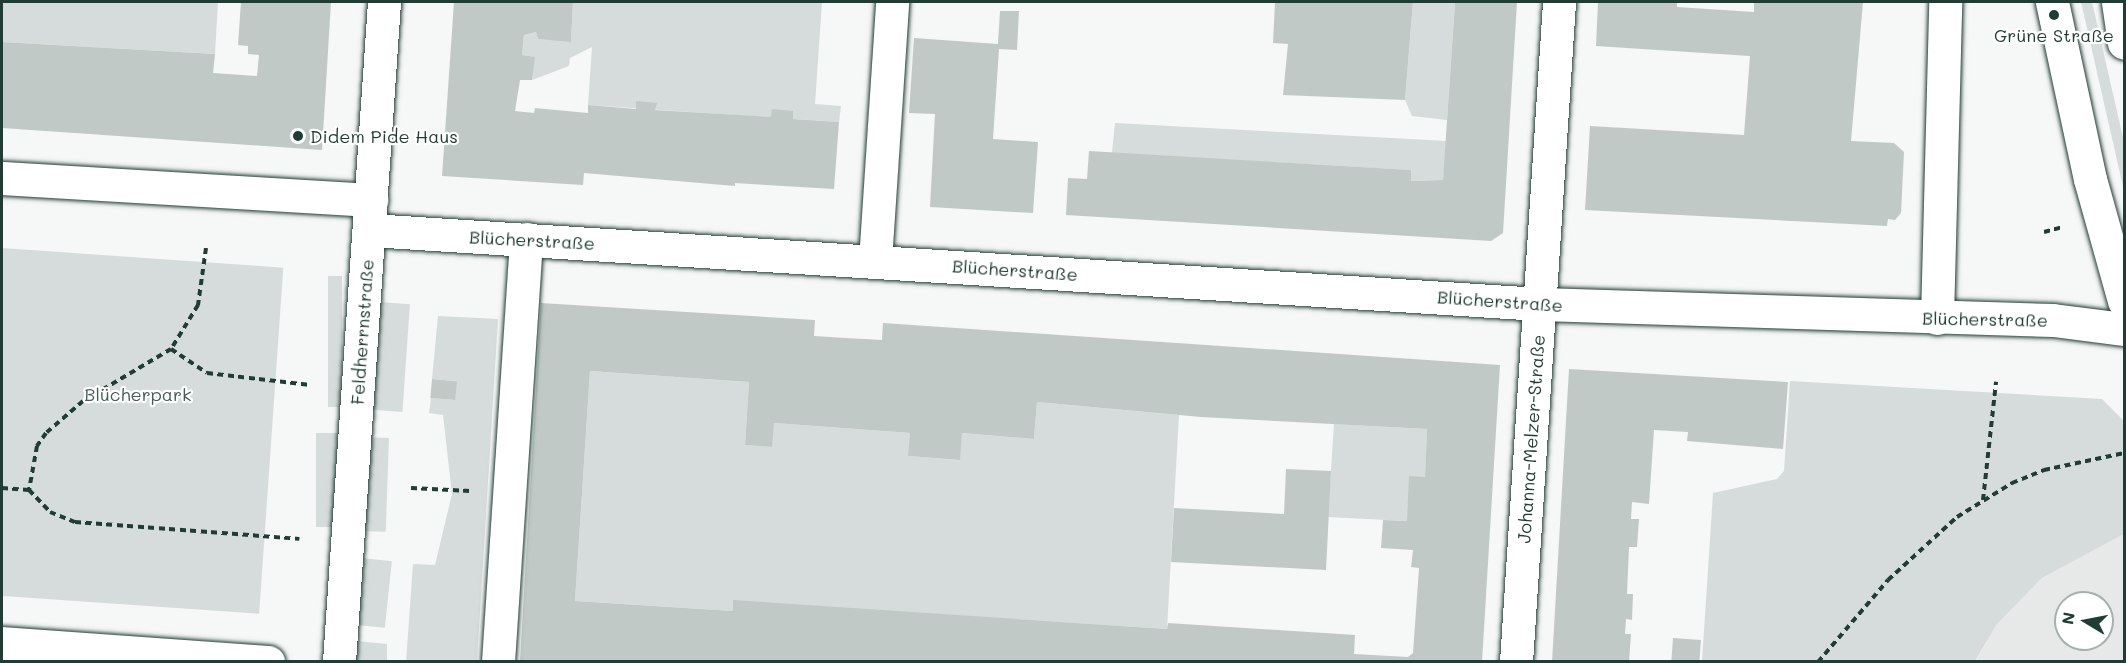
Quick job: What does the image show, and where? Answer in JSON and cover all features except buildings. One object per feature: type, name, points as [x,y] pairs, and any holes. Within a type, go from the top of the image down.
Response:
[{"type":"street","name":"Feldherrnstraße","points":[[339,662],[384,2]]},
{"type":"street","points":[[875,261],[892,2]]},
{"type":"street","name":"Johanna-Melzer-Straße","points":[[1516,662],[1559,2]]},
{"type":"street","points":[[1937,318],[1945,2]]},
{"type":"street","points":[[2052,2],[2095,199],[2124,301]]},
{"type":"street","points":[[2118,2],[2124,42]]},
{"type":"street","name":"Blücherstraße","points":[[2,177],[370,215],[526,239],[1541,304],[2052,320],[2124,329]]},
{"type":"street","points":[[498,662],[526,239]]},
{"type":"street","points":[[2,643],[268,662]]},
{"type":"path","points":[[2044,232],[2070,225]]},
{"type":"path","points":[[29,490],[37,446],[46,433],[83,401],[171,349],[198,305],[206,248]]},
{"type":"path","points":[[171,349],[207,373],[310,385]]},
{"type":"path","points":[[1983,501],[1996,382]]},
{"type":"path","points":[[1818,662],[1896,573],[1957,517],[2012,483],[2044,470],[2124,453]]},
{"type":"path","points":[[2,488],[29,490],[50,512],[75,522],[299,539]]},
{"type":"path","points":[[411,488],[508,493]]},
{"type":"shaded area","points":[[2124,534],[2124,661],[1975,662],[1997,624],[2042,578]]},
{"type":"green space","points":[[2,2],[218,2],[215,54],[2,42]]},
{"type":"green space","points":[[573,2],[822,2],[815,104],[841,106],[839,122],[588,105],[592,47],[570,58],[569,66],[532,80],[534,57],[522,55],[524,35],[536,32],[538,39],[571,41]]},
{"type":"green space","points":[[1413,2],[1455,2],[1447,120],[1412,116],[1405,100]]},
{"type":"green space","points":[[2081,2],[2092,2],[2124,142],[2124,191]]},
{"type":"green space","points":[[1115,123],[1447,141],[1443,180],[1411,181],[1410,170],[1112,153]]},
{"type":"green space","name":"Blücherpark","points":[[2,248],[283,268],[259,614],[2,596]]},
{"type":"green space","points":[[328,276],[342,276],[342,407],[328,407]]},
{"type":"green space","points":[[379,302],[410,304],[402,412],[371,410]]},
{"type":"green space","points":[[438,316],[498,319],[477,661],[406,662],[413,564],[435,565],[452,494],[443,415],[429,413],[431,398],[455,400],[456,381],[432,379]]},
{"type":"green space","points":[[590,371],[749,382],[745,445],[771,447],[774,423],[910,433],[909,456],[959,460],[962,433],[1034,439],[1037,402],[1179,415],[1167,629],[733,601],[733,611],[575,601]]},
{"type":"green space","points":[[1790,381],[2102,399],[2124,421],[2124,534],[2042,578],[1997,624],[1975,661],[1702,661],[1713,493],[1777,479],[1784,471]]},
{"type":"green space","points":[[1334,424],[1427,429],[1425,477],[1407,521],[1328,517]]},
{"type":"green space","points":[[316,433],[339,433],[339,527],[316,527]]},
{"type":"green space","points":[[363,437],[389,438],[386,532],[360,531]]},
{"type":"green space","points":[[362,558],[392,561],[385,628],[355,625]]},
{"type":"green space","points":[[357,641],[387,644],[387,661],[356,662]]},
{"type":"place","name":"Grüne Straße","points":[[2054,15]]},
{"type":"place","name":"Didem Pide Haus","points":[[298,136]]}]
